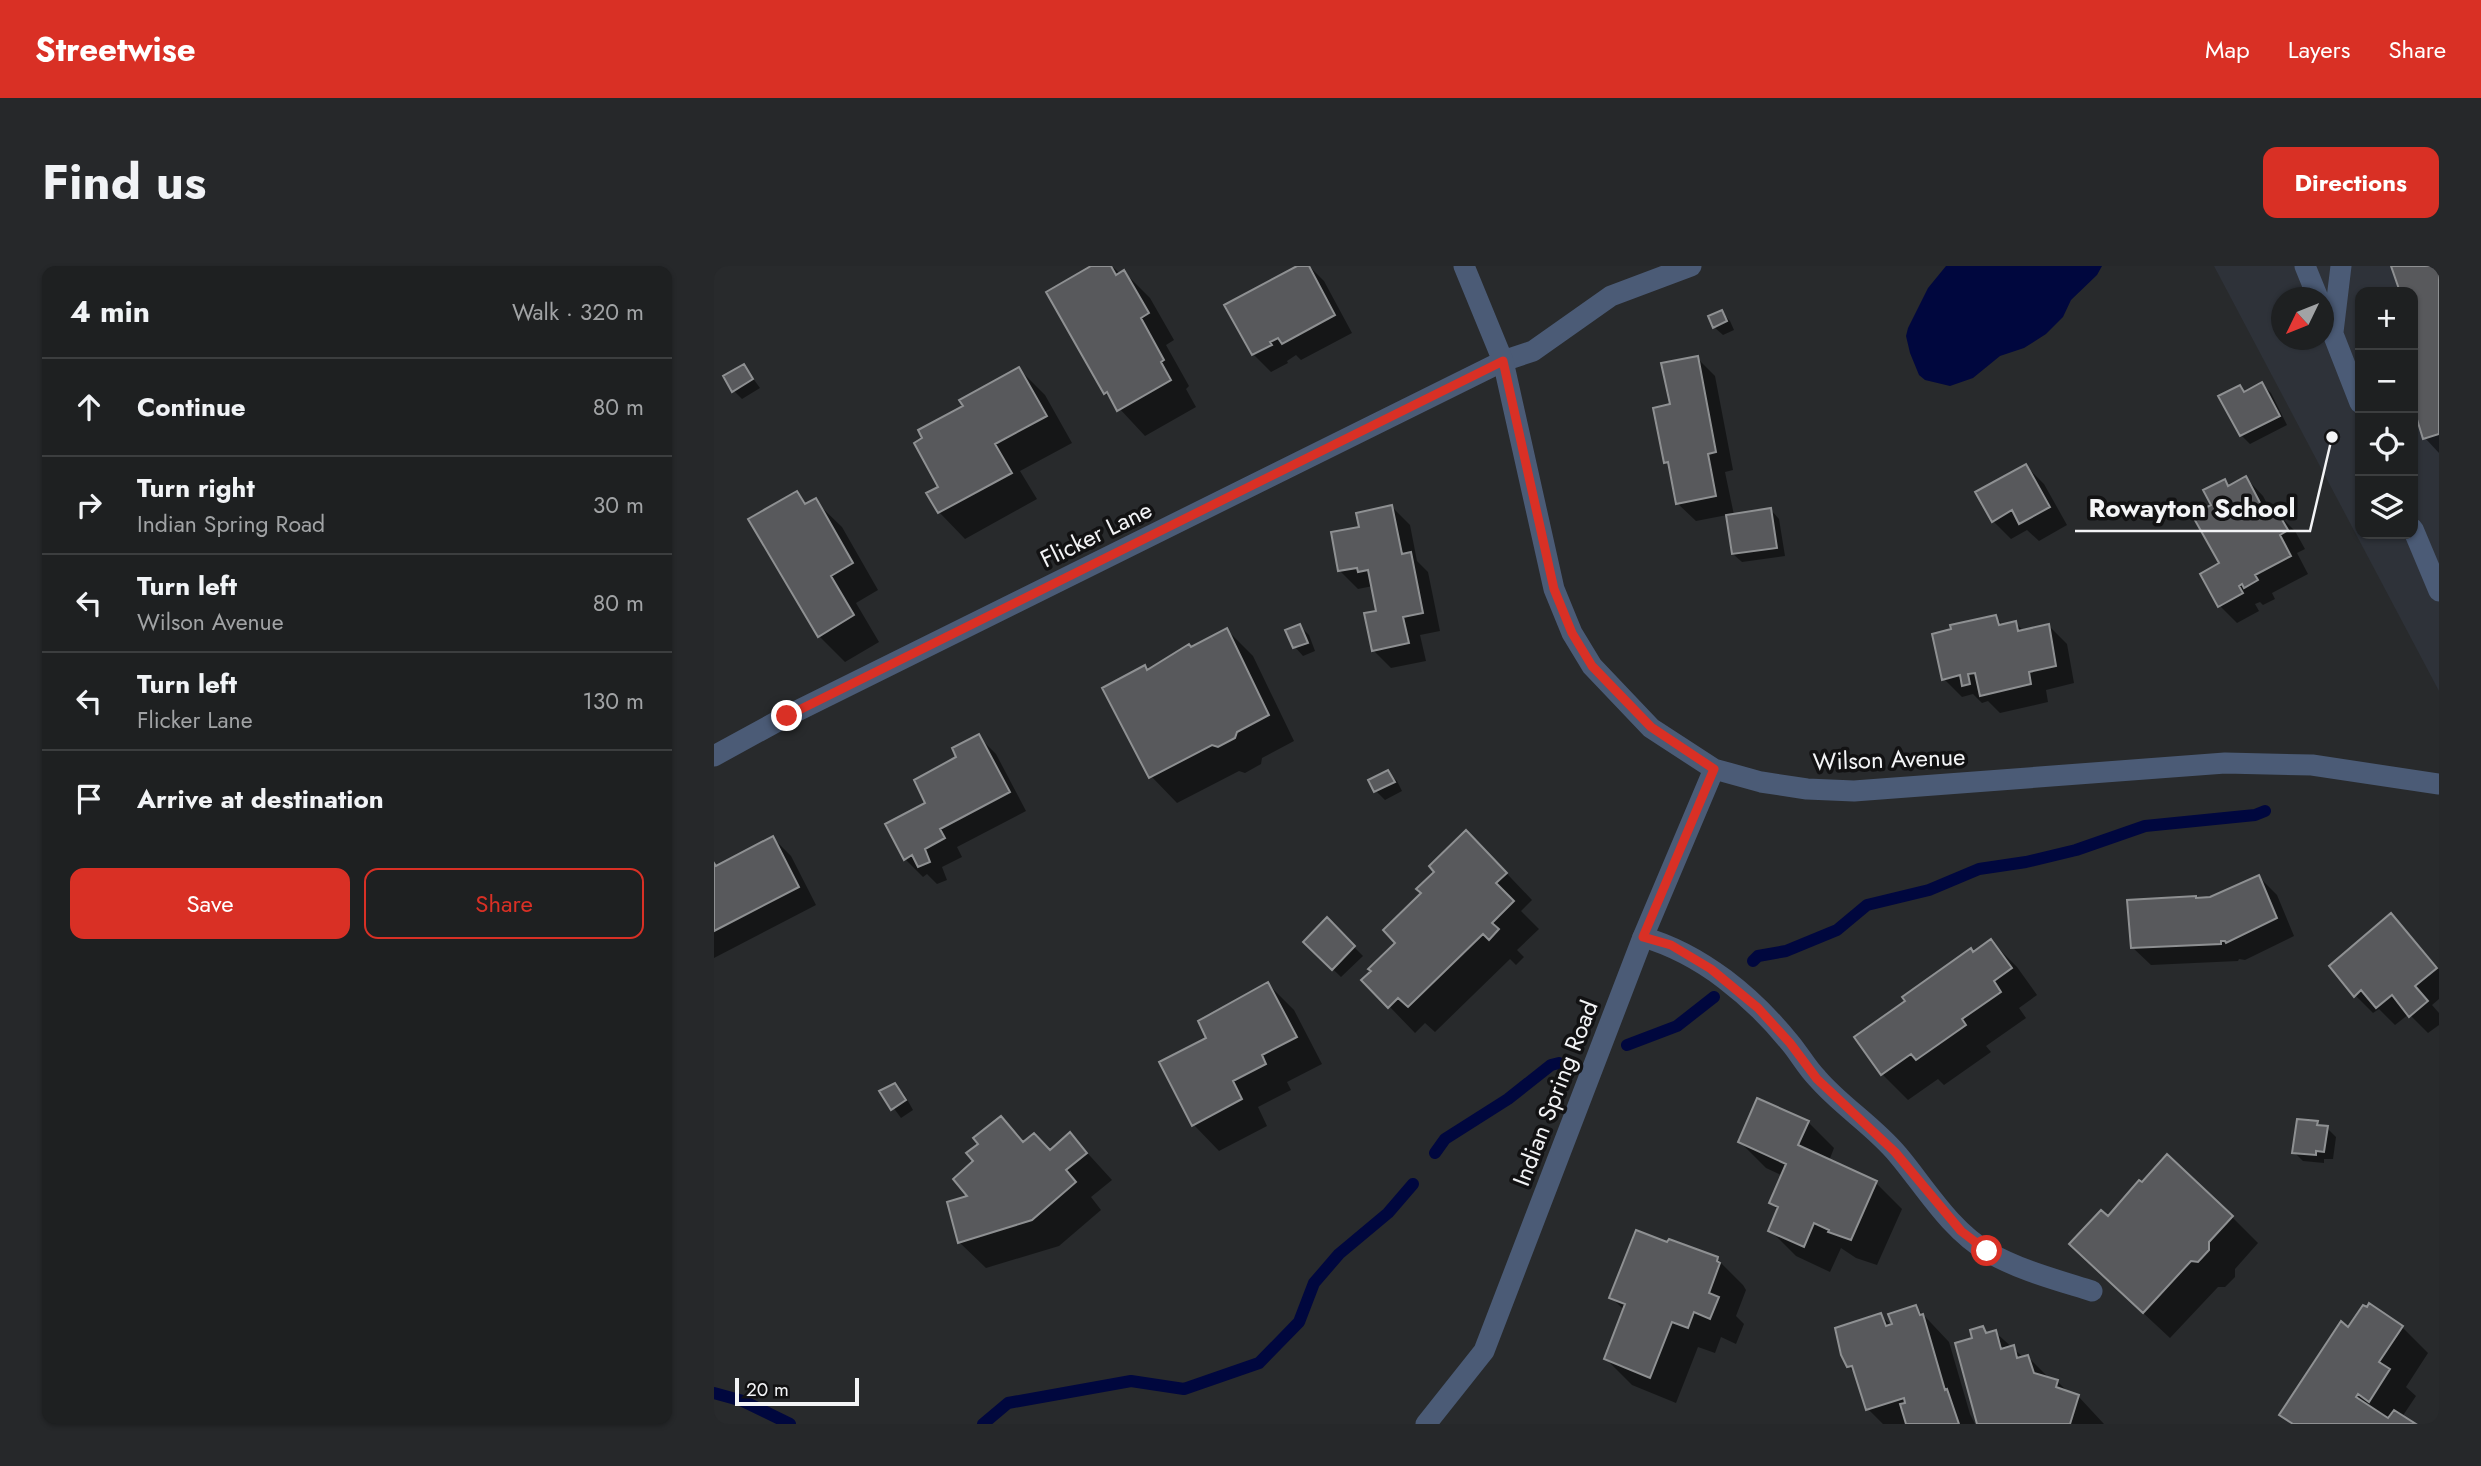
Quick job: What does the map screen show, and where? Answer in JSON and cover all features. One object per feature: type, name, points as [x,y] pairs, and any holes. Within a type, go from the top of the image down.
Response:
[{"type":"street","name":"Wilson Avenue","points":[[1464,266],[1503,361],[1554,589],[1572,633],[1592,666],[1651,727],[1714,769],[1760,782],[1807,789],[1854,791],[2225,763],[2312,765],[2439,784]]},
{"type":"street","name":"Flicker Lane","points":[[714,756],[787,716],[1503,361],[1533,351],[1611,296],[1691,266]]},
{"type":"street","points":[[2305,266],[2314,287]]},
{"type":"street","points":[[2334,326],[2341,266]]},
{"type":"street","points":[[2334,337],[2355,390]]},
{"type":"street","points":[[2417,539],[2439,591]]},
{"type":"street","name":"Indian Spring Road","points":[[1426,1424],[1484,1351],[1643,937],[1714,769]]},
{"type":"street","points":[[1643,937],[1671,945],[1711,969],[1758,1008],[1790,1043],[1817,1079],[1895,1152],[1961,1231],[1987,1251],[2045,1276],[2092,1291]]},
{"type":"shaded area","points":[[1946,266],[2102,266],[2097,275],[2071,300],[2063,317],[2046,334],[2024,348],[2000,356],[1973,378],[1950,386],[1925,380],[1919,375],[1906,336],[1928,288]]},
{"type":"shaded area","points":[[2214,266],[2439,266],[2439,691],[2359,539],[2418,539],[2418,287],[2355,287],[2355,532]]},
{"type":"building","points":[[1091,266],[1111,266],[1116,275],[1124,270],[1149,313],[1141,318],[1164,360],[1161,362],[1171,380],[1117,411],[1107,392],[1104,394],[1046,292]]},
{"type":"building","points":[[1297,266],[1309,266],[1335,315],[1282,344],[1278,338],[1270,342],[1272,345],[1252,355],[1224,305]]},
{"type":"building","points":[[2391,266],[2439,266],[2439,434],[2423,439],[2418,422],[2418,287],[2398,287]]},
{"type":"building","points":[[1722,310],[1727,321],[1713,328],[1708,316]]},
{"type":"building","points":[[1698,356],[1716,452],[1708,454],[1716,496],[1676,504],[1668,462],[1664,463],[1653,408],[1670,404],[1661,363]]},
{"type":"building","points":[[744,364],[753,379],[732,392],[723,376]]},
{"type":"building","points":[[1019,367],[1047,416],[995,444],[1012,473],[938,513],[926,493],[938,487],[914,443],[922,438],[918,430],[963,406],[959,400]]},
{"type":"building","points":[[2262,382],[2280,416],[2240,436],[2218,396],[2240,385],[2244,392]]},
{"type":"building","points":[[2026,464],[2050,507],[2019,524],[2012,510],[1992,522],[1975,492]]},
{"type":"building","points":[[2246,476],[2267,516],[2277,511],[2288,530],[2280,535],[2291,556],[2255,575],[2258,580],[2244,588],[2242,584],[2239,586],[2243,593],[2218,607],[2200,574],[2219,563],[2192,515],[2211,505],[2203,490],[2225,479],[2228,486]]},
{"type":"building","points":[[797,491],[805,504],[816,498],[853,563],[831,576],[854,615],[818,637],[748,519]]},
{"type":"building","points":[[1392,505],[1402,554],[1411,552],[1423,613],[1403,617],[1409,643],[1372,651],[1364,613],[1376,611],[1368,570],[1358,572],[1357,568],[1338,571],[1331,532],[1359,527],[1356,513]]},
{"type":"building","points":[[1771,508],[1777,548],[1732,554],[1726,515]]},
{"type":"building","points":[[1996,615],[1999,625],[2016,621],[2018,631],[2049,624],[2056,666],[2029,672],[2031,684],[1980,696],[1975,673],[1968,674],[1970,684],[1962,686],[1960,675],[1942,680],[1932,634],[1951,629],[1950,625]]},
{"type":"building","points":[[1300,624],[1308,643],[1293,648],[1285,630]]},
{"type":"building","points":[[1227,628],[1269,715],[1237,732],[1235,738],[1218,747],[1212,745],[1149,778],[1102,688],[1145,665],[1147,670],[1189,644],[1191,647]]},
{"type":"building","points":[[979,734],[1010,792],[940,829],[945,838],[925,849],[930,862],[918,867],[912,855],[904,860],[885,824],[925,803],[914,780],[956,757],[952,748]]},
{"type":"building","points":[[1388,770],[1395,782],[1374,792],[1368,780]]},
{"type":"building","points":[[1466,830],[1507,873],[1496,883],[1514,901],[1492,923],[1499,929],[1489,940],[1483,934],[1408,1007],[1398,998],[1388,1008],[1361,980],[1371,971],[1368,969],[1395,943],[1383,930],[1421,893],[1416,889],[1434,872],[1429,866]]},
{"type":"building","points":[[773,836],[799,887],[714,931],[714,863],[716,866]]},
{"type":"building","points":[[2259,875],[2277,918],[2226,943],[2221,941],[2221,944],[2131,948],[2127,900],[2210,897]]},
{"type":"building","points":[[2391,913],[2437,968],[2415,986],[2428,1001],[2409,1017],[2392,995],[2376,1008],[2361,990],[2354,997],[2329,966]]},
{"type":"building","points":[[1327,917],[1355,946],[1332,970],[1303,942]]},
{"type":"building","points":[[1991,939],[2012,968],[1994,981],[2001,992],[1962,1019],[1966,1025],[1916,1060],[1911,1054],[1881,1075],[1854,1037],[1905,1001],[1902,997],[1971,948],[1973,952]]},
{"type":"building","points":[[1268,982],[1297,1037],[1262,1055],[1266,1064],[1233,1081],[1242,1099],[1192,1126],[1159,1062],[1206,1038],[1198,1021]]},
{"type":"building","points":[[895,1083],[906,1100],[891,1110],[879,1091]]},
{"type":"building","points":[[1757,1098],[1809,1121],[1798,1145],[1877,1181],[1851,1240],[1828,1232],[1829,1230],[1814,1223],[1804,1247],[1768,1231],[1778,1207],[1769,1203],[1786,1164],[1738,1142]]},
{"type":"building","points":[[1001,1116],[1023,1142],[1034,1133],[1050,1150],[1070,1132],[1087,1153],[1066,1170],[1076,1182],[1032,1220],[958,1243],[947,1202],[967,1196],[953,1179],[973,1161],[966,1153],[978,1144],[973,1138]]},
{"type":"building","points":[[2297,1119],[2318,1121],[2317,1125],[2328,1126],[2324,1152],[2316,1151],[2316,1155],[2292,1153]]},
{"type":"building","points":[[2167,1154],[2233,1216],[2209,1242],[2209,1250],[2198,1262],[2191,1261],[2143,1313],[2069,1244],[2101,1210],[2108,1216],[2139,1180],[2142,1182]]},
{"type":"building","points":[[1636,1230],[1718,1257],[1717,1261],[1720,1263],[1709,1293],[1719,1297],[1710,1319],[1694,1312],[1688,1328],[1672,1322],[1650,1378],[1604,1359],[1625,1304],[1609,1298]]},
{"type":"building","points":[[2369,1303],[2403,1326],[2379,1362],[2390,1369],[2369,1402],[2358,1394],[2356,1397],[2388,1418],[2394,1410],[2416,1424],[2293,1424],[2279,1415],[2341,1321],[2348,1327],[2363,1305],[2367,1307]]},
{"type":"building","points":[[1916,1305],[1920,1315],[1923,1314],[1945,1390],[1947,1389],[1959,1424],[1906,1424],[1900,1404],[1905,1403],[1904,1398],[1866,1410],[1852,1366],[1847,1367],[1841,1355],[1835,1328],[1881,1313],[1886,1326],[1892,1324],[1888,1314]]},
{"type":"building","points":[[1983,1326],[1986,1333],[1996,1330],[2001,1349],[2014,1345],[2017,1358],[2028,1355],[2034,1373],[2058,1380],[2056,1387],[2079,1395],[2070,1424],[1977,1424],[1955,1343],[1972,1338],[1970,1330]]},
{"type":"waterway","points":[[1753,961],[1758,956],[1786,951],[1837,930],[1867,905],[1929,890],[1979,869],[2026,862],[2076,850],[2145,826],[2255,815],[2265,811]]},
{"type":"waterway","points":[[1627,1045],[1677,1026],[1714,997]]},
{"type":"waterway","points":[[1435,1153],[1445,1139],[1508,1099],[1551,1065],[1559,1063]]},
{"type":"waterway","points":[[983,1424],[1008,1403],[1131,1381],[1184,1389],[1259,1363],[1299,1322],[1314,1283],[1339,1254],[1388,1213],[1413,1184]]},
{"type":"waterway","points":[[714,1393],[743,1401],[790,1424]]},
{"type":"place","name":"Rowayton School","points":[[2332,437]]},
{"type":"route","points":[[787,716],[1503,361],[1554,589],[1572,633],[1592,666],[1651,727],[1714,769],[1643,937],[1671,945],[1711,969],[1758,1008],[1790,1043],[1817,1079],[1895,1152],[1961,1231],[1987,1251]]}]
